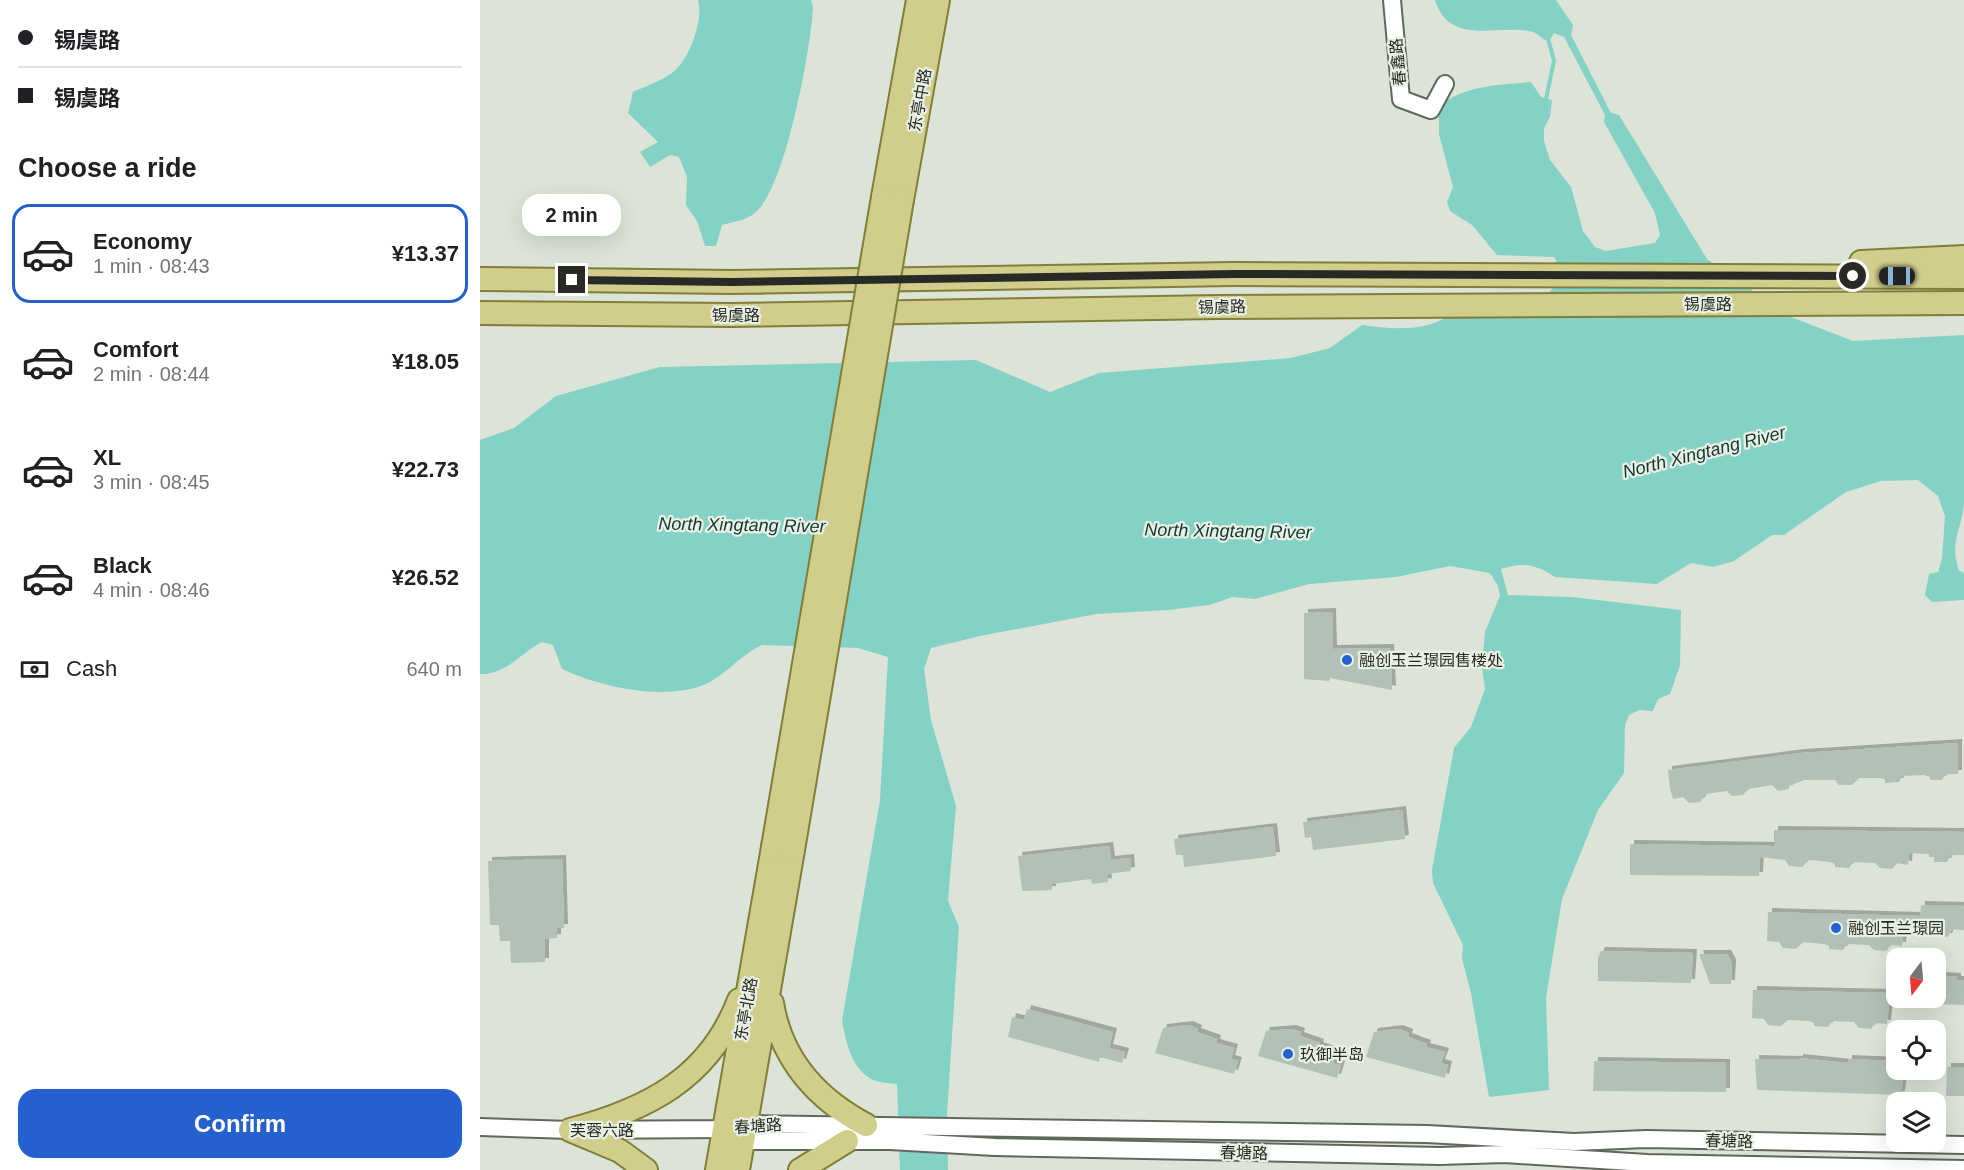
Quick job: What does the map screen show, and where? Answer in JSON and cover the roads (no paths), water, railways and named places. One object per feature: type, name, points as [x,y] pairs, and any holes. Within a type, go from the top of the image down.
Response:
[{"type":"main road","name":"东亭中路","points":[[892,199],[918,0]]},
{"type":"main road","name":"东亭中路","points":[[892,199],[938,0]]},
{"type":"main road","points":[[783,849],[892,199]]},
{"type":"main road","points":[[1674,276],[1815,264],[1964,257]]},
{"type":"main road","name":"锡虞路","points":[[480,279],[732,282],[1234,274],[1964,277]]},
{"type":"main road","name":"锡虞路","points":[[480,313],[732,315],[1218,307],[1964,303]]},
{"type":"main road","name":"东亭北路","points":[[738,1170],[738,1131],[755,957],[783,849]]},
{"type":"main road","name":"东亭北路","points":[[717,1170],[738,1131],[770,991],[783,849]]},
{"type":"main road","points":[[570,1130],[642,1107],[689,1076],[721,1038],[735,1012],[755,957]]},
{"type":"main road","points":[[770,991],[779,1033],[799,1071],[829,1102],[866,1125]]},
{"type":"main road","points":[[570,1130],[620,1151],[646,1170]]},
{"type":"main road","points":[[800,1170],[847,1141]]},
{"type":"street","name":"春鑫路","points":[[1392,0],[1401,99],[1431,110],[1445,84]]},
{"type":"street","name":"春塘路","points":[[738,1131],[866,1125],[891,1133]]},
{"type":"street","name":"春塘路","points":[[954,1137],[1040,1126],[1415,1134],[1504,1147],[1573,1149],[1647,1163],[1964,1169]]},
{"type":"street","name":"芙蓉六路","points":[[480,1127],[738,1131]]},
{"type":"street","name":"春塘路","points":[[738,1131],[847,1141],[891,1133],[1082,1150],[1466,1163],[1504,1147]]},
{"type":"street","name":"春塘路","points":[[1573,1149],[1646,1139],[1964,1145]]},
{"type":"water","points":[[698,0],[811,0],[813,7],[802,83],[787,146],[777,174],[767,197],[756,212],[744,219],[722,225],[716,246],[705,246],[697,221],[686,205],[687,177],[679,157],[670,155],[650,167],[640,152],[658,142],[628,113],[633,92],[668,76],[684,59],[697,29]]},
{"type":"water","name":"North Xingtang River","points":[[1435,0],[1556,0],[1573,25],[1571,35],[1611,113],[1619,115],[1707,259],[1791,317],[1853,341],[1964,335],[1964,503],[1955,551],[1959,571],[1964,573],[1964,600],[1932,602],[1925,595],[1929,574],[1938,572],[1942,559],[1945,516],[1938,496],[1918,480],[1881,481],[1846,492],[1784,535],[1772,535],[1734,561],[1713,567],[1691,563],[1657,584],[1555,577],[1541,569],[1522,565],[1501,569],[1508,595],[1572,597],[1681,610],[1680,665],[1670,694],[1658,699],[1653,711],[1639,710],[1629,715],[1625,725],[1624,773],[1598,810],[1562,899],[1546,998],[1549,1090],[1489,1097],[1471,993],[1462,959],[1463,945],[1433,883],[1432,870],[1454,748],[1471,727],[1485,689],[1482,667],[1485,632],[1500,596],[1498,586],[1490,573],[1450,566],[1396,577],[1309,584],[1255,599],[1233,597],[1209,605],[1096,614],[980,636],[931,648],[924,669],[931,720],[956,806],[948,901],[959,927],[947,1114],[948,1170],[900,1170],[897,1084],[873,1080],[859,1069],[845,1038],[842,1021],[880,800],[888,657],[858,648],[762,645],[709,683],[685,690],[649,692],[612,686],[562,669],[553,645],[542,642],[505,667],[480,674],[480,440],[514,428],[556,396],[660,367],[976,360],[1050,392],[1099,373],[1291,358],[1330,348],[1362,325],[1409,328],[1444,319],[1453,312],[1467,293],[1547,294],[1555,286],[1559,272],[1554,257],[1497,255],[1472,225],[1450,211],[1447,202],[1453,187],[1439,134],[1439,106],[1460,94],[1483,87],[1531,82],[1541,97],[1552,100],[1550,117],[1544,128],[1544,141],[1550,160],[1571,187],[1583,231],[1595,247],[1606,251],[1655,243],[1660,235],[1655,213],[1604,122],[1605,115],[1564,37],[1554,33],[1549,42],[1533,32],[1520,30],[1464,29],[1452,24],[1442,15]]},
{"type":"waterway","points":[[1546,99],[1554,61],[1549,42]]},
{"type":"place","name":"融创玉兰璟园售楼处","points":[[1347,660]]},
{"type":"place","name":"融创玉兰璟园","points":[[1836,928]]},
{"type":"place","name":"玖御半岛","points":[[1288,1054]]}]
